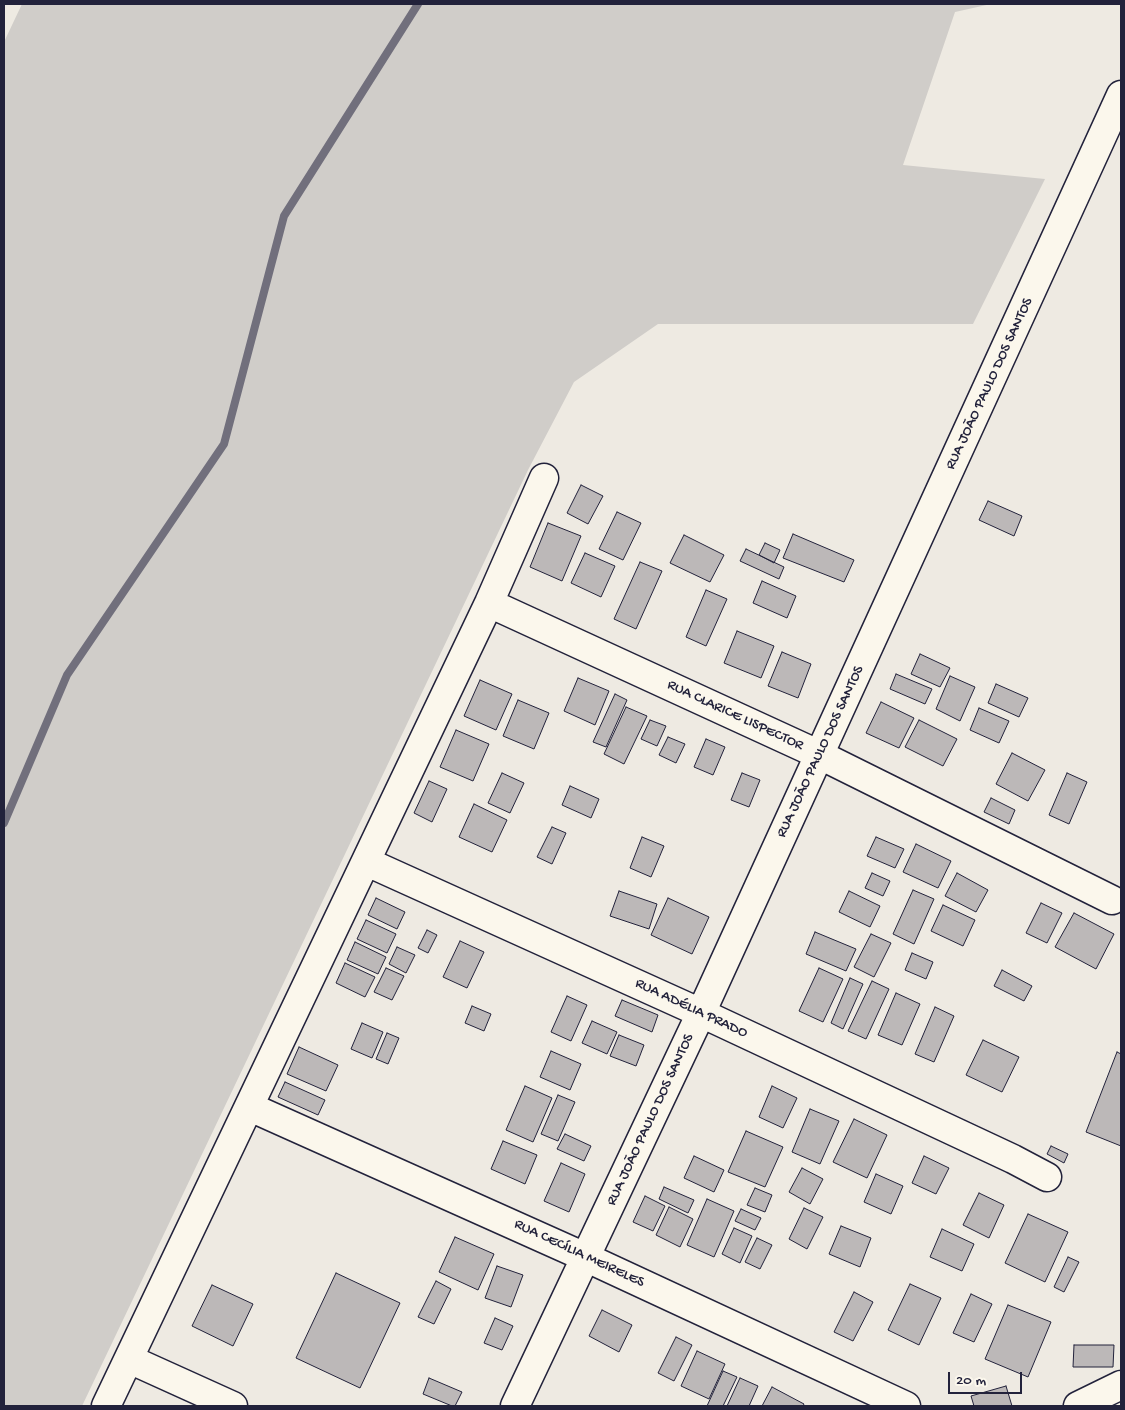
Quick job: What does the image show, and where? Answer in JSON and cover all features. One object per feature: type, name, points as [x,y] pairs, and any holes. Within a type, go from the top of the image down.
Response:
[{"type":"street","name":"RUA JOÃO PAULO DOS SANTOS","points":[[515,1406],[701,1014],[1121,95]]},
{"type":"street","points":[[106,1406],[367,862],[489,603],[544,478]]},
{"type":"street","name":"RUA CLARICE LISPECTOR","points":[[489,603],[820,755],[1112,900]]},
{"type":"street","name":"RUA ADÉLIA PRADO","points":[[367,862],[701,1014],[1014,1159],[1047,1177]]},
{"type":"street","name":"RUA CECÍLIA MEIRELES","points":[[250,1107],[586,1257],[896,1404]]},
{"type":"street","points":[[129,1359],[233,1406]]},
{"type":"street","points":[[1078,1406],[1121,1385]]},
{"type":"shaded area","points":[[22,4],[991,4],[955,12],[903,165],[1045,179],[973,324],[658,324],[574,382],[528,470],[82,1406],[4,1406],[4,42]]},
{"type":"building","points":[[581,485],[603,496],[588,524],[567,513]]},
{"type":"building","points":[[988,501],[1022,516],[1014,536],[979,520]]},
{"type":"building","points":[[617,512],[641,523],[623,560],[599,549]]},
{"type":"building","points":[[548,523],[581,536],[562,581],[530,567]]},
{"type":"building","points":[[793,534],[854,560],[844,582],[783,558]]},
{"type":"building","points":[[684,535],[724,555],[710,582],[670,563]]},
{"type":"building","points":[[765,543],[780,550],[774,563],[759,555]]},
{"type":"building","points":[[746,549],[784,567],[779,579],[740,561]]},
{"type":"building","points":[[585,553],[615,566],[601,597],[571,583]]},
{"type":"building","points":[[640,562],[662,571],[636,629],[614,619]]},
{"type":"building","points":[[762,581],[796,596],[787,618],[753,603]]},
{"type":"building","points":[[706,590],[727,599],[706,646],[686,637]]},
{"type":"building","points":[[737,631],[774,646],[761,678],[724,663]]},
{"type":"building","points":[[782,652],[811,664],[798,698],[768,686]]},
{"type":"building","points":[[920,654],[950,668],[940,687],[911,674]]},
{"type":"building","points":[[896,674],[932,689],[925,704],[890,689]]},
{"type":"building","points":[[950,676],[975,687],[960,721],[936,709]]},
{"type":"building","points":[[578,678],[609,691],[595,725],[564,711]]},
{"type":"building","points":[[480,680],[512,694],[496,730],[464,716]]},
{"type":"building","points":[[996,684],[1028,698],[1019,717],[988,703]]},
{"type":"building","points":[[615,694],[627,700],[606,747],[593,742]]},
{"type":"building","points":[[518,700],[549,713],[534,749],[503,736]]},
{"type":"building","points":[[881,702],[914,718],[899,748],[866,733]]},
{"type":"building","points":[[626,707],[647,716],[624,764],[604,754]]},
{"type":"building","points":[[979,708],[1009,721],[999,743],[970,730]]},
{"type":"building","points":[[650,720],[666,726],[657,746],[641,739]]},
{"type":"building","points":[[919,720],[957,739],[943,766],[905,747]]},
{"type":"building","points":[[456,730],[489,744],[473,781],[440,767]]},
{"type":"building","points":[[668,737],[685,744],[676,763],[659,755]]},
{"type":"building","points":[[706,739],[725,747],[713,775],[694,767]]},
{"type":"building","points":[[1012,753],[1045,770],[1028,801],[996,784]]},
{"type":"building","points":[[502,773],[524,783],[510,813],[488,803]]},
{"type":"building","points":[[742,773],[760,780],[749,807],[731,800]]},
{"type":"building","points":[[1067,773],[1087,782],[1069,824],[1049,815]]},
{"type":"building","points":[[429,781],[447,789],[432,822],[414,813]]},
{"type":"building","points":[[570,786],[599,799],[591,818],[562,805]]},
{"type":"building","points":[[991,798],[1015,810],[1009,824],[984,812]]},
{"type":"building","points":[[474,804],[507,820],[492,852],[459,837]]},
{"type":"building","points":[[552,827],[566,833],[552,864],[537,857]]},
{"type":"building","points":[[642,837],[664,846],[651,877],[630,868]]},
{"type":"building","points":[[876,837],[904,849],[895,868],[867,856]]},
{"type":"building","points":[[916,844],[951,861],[938,888],[903,872]]},
{"type":"building","points":[[872,873],[890,881],[883,896],[865,888]]},
{"type":"building","points":[[957,873],[988,890],[976,912],[945,896]]},
{"type":"building","points":[[913,890],[934,899],[914,944],[893,934]]},
{"type":"building","points":[[619,891],[657,904],[649,929],[610,916]]},
{"type":"building","points":[[849,891],[880,906],[870,927],[839,912]]},
{"type":"building","points":[[376,898],[405,912],[397,929],[368,915]]},
{"type":"building","points":[[668,898],[709,917],[692,954],[651,935]]},
{"type":"building","points":[[1041,903],[1062,913],[1047,943],[1026,933]]},
{"type":"building","points":[[943,905],[975,920],[963,946],[931,931]]},
{"type":"building","points":[[1074,913],[1114,934],[1096,969],[1055,947]]},
{"type":"building","points":[[366,920],[396,934],[387,953],[357,939]]},
{"type":"building","points":[[427,930],[437,935],[428,953],[418,948]]},
{"type":"building","points":[[815,932],[856,949],[846,971],[806,954]]},
{"type":"building","points":[[871,934],[891,943],[874,977],[854,967]]},
{"type":"building","points":[[460,941],[484,952],[467,988],[443,977]]},
{"type":"building","points":[[355,942],[386,957],[378,974],[347,960]]},
{"type":"building","points":[[397,947],[415,955],[406,973],[389,964]]},
{"type":"building","points":[[912,953],[933,962],[926,979],[905,970]]},
{"type":"building","points":[[345,963],[375,977],[365,997],[336,983]]},
{"type":"building","points":[[386,968],[404,976],[392,1000],[374,992]]},
{"type":"building","points":[[819,968],[843,979],[823,1022],[799,1011]]},
{"type":"building","points":[[1002,970],[1032,986],[1024,1001],[994,986]]},
{"type":"building","points":[[850,978],[863,984],[843,1029],[831,1023]]},
{"type":"building","points":[[872,981],[889,989],[866,1039],[848,1031]]},
{"type":"building","points":[[896,993],[920,1004],[902,1045],[878,1035]]},
{"type":"building","points":[[567,996],[587,1005],[571,1041],[551,1032]]},
{"type":"building","points":[[622,1000],[658,1015],[652,1032],[615,1016]]},
{"type":"building","points":[[472,1006],[491,1014],[484,1031],[465,1023]]},
{"type":"building","points":[[935,1007],[954,1016],[934,1062],[915,1054]]},
{"type":"building","points":[[592,1021],[617,1032],[607,1054],[582,1043]]},
{"type":"building","points":[[362,1023],[383,1032],[372,1058],[351,1049]]},
{"type":"building","points":[[387,1033],[399,1038],[388,1064],[376,1059]]},
{"type":"building","points":[[619,1035],[644,1045],[636,1066],[610,1056]]},
{"type":"building","points":[[983,1040],[1019,1057],[1002,1092],[966,1075]]},
{"type":"building","points":[[299,1047],[338,1065],[326,1091],[287,1074]]},
{"type":"building","points":[[551,1051],[581,1064],[570,1090],[540,1077]]},
{"type":"building","points":[[1117,1052],[1121,1054],[1121,1146],[1086,1132]]},
{"type":"building","points":[[285,1082],[325,1100],[318,1115],[278,1097]]},
{"type":"building","points":[[525,1086],[552,1098],[533,1142],[506,1130]]},
{"type":"building","points":[[772,1086],[797,1098],[783,1128],[759,1117]]},
{"type":"building","points":[[558,1095],[575,1102],[558,1141],[541,1134]]},
{"type":"building","points":[[810,1109],[839,1121],[820,1164],[792,1152]]},
{"type":"building","points":[[854,1119],[887,1135],[867,1178],[833,1162]]},
{"type":"building","points":[[746,1131],[783,1147],[765,1187],[728,1172]]},
{"type":"building","points":[[565,1134],[591,1146],[584,1161],[557,1149]]},
{"type":"building","points":[[503,1141],[537,1155],[525,1184],[491,1169]]},
{"type":"building","points":[[1051,1146],[1068,1154],[1064,1163],[1047,1154]]},
{"type":"building","points":[[694,1156],[724,1170],[714,1192],[684,1178]]},
{"type":"building","points":[[924,1156],[949,1168],[936,1194],[912,1183]]},
{"type":"building","points":[[561,1163],[585,1174],[569,1212],[544,1201]]},
{"type":"building","points":[[802,1168],[823,1179],[810,1204],[789,1192]]},
{"type":"building","points":[[876,1174],[903,1186],[891,1214],[864,1202]]},
{"type":"building","points":[[664,1187],[694,1200],[688,1213],[659,1199]]},
{"type":"building","points":[[755,1188],[772,1195],[765,1212],[747,1205]]},
{"type":"building","points":[[979,1193],[1004,1205],[989,1238],[963,1225]]},
{"type":"building","points":[[645,1196],[665,1206],[653,1231],[633,1222]]},
{"type":"building","points":[[707,1199],[734,1211],[714,1257],[687,1245]]},
{"type":"building","points":[[669,1207],[693,1219],[680,1247],[656,1235]]},
{"type":"building","points":[[804,1208],[823,1217],[807,1249],[789,1239]]},
{"type":"building","points":[[741,1209],[761,1218],[755,1230],[735,1221]]},
{"type":"building","points":[[1028,1214],[1068,1232],[1045,1282],[1005,1263]]},
{"type":"building","points":[[841,1226],[871,1238],[860,1267],[829,1254]]},
{"type":"building","points":[[734,1228],[752,1236],[740,1263],[722,1254]]},
{"type":"building","points":[[942,1229],[974,1244],[962,1271],[930,1257]]},
{"type":"building","points":[[455,1237],[494,1254],[478,1290],[439,1272]]},
{"type":"building","points":[[757,1238],[772,1245],[760,1269],[745,1262]]},
{"type":"building","points":[[1068,1257],[1079,1262],[1064,1292],[1054,1287]]},
{"type":"building","points":[[497,1266],[523,1275],[511,1307],[485,1298]]},
{"type":"building","points":[[336,1273],[400,1303],[360,1388],[296,1358]]},
{"type":"building","points":[[436,1281],[451,1289],[434,1324],[418,1317]]},
{"type":"building","points":[[910,1284],[941,1298],[919,1345],[888,1330]]},
{"type":"building","points":[[212,1285],[253,1304],[233,1346],[192,1326]]},
{"type":"building","points":[[854,1292],[873,1302],[853,1341],[834,1332]]},
{"type":"building","points":[[971,1294],[992,1304],[974,1342],[953,1333]]},
{"type":"building","points":[[1008,1305],[1051,1322],[1028,1377],[985,1359]]},
{"type":"building","points":[[602,1310],[632,1325],[619,1352],[589,1336]]},
{"type":"building","points":[[495,1318],[513,1326],[502,1350],[484,1343]]},
{"type":"building","points":[[676,1337],[692,1345],[674,1381],[658,1373]]},
{"type":"building","points":[[1074,1345],[1114,1345],[1113,1367],[1073,1367]]},
{"type":"building","points":[[697,1351],[725,1364],[709,1399],[681,1386]]},
{"type":"building","points":[[723,1371],[737,1377],[723,1406],[707,1406]]},
{"type":"building","points":[[429,1378],[462,1392],[455,1406],[423,1394]]},
{"type":"building","points":[[740,1378],[758,1386],[749,1406],[727,1406]]},
{"type":"building","points":[[1006,1386],[1012,1406],[974,1406],[971,1396]]},
{"type":"building","points":[[772,1387],[804,1404],[803,1406],[762,1406]]},
{"type":"waterway","points":[[4,823],[67,675],[224,444],[284,216],[418,4]]}]
